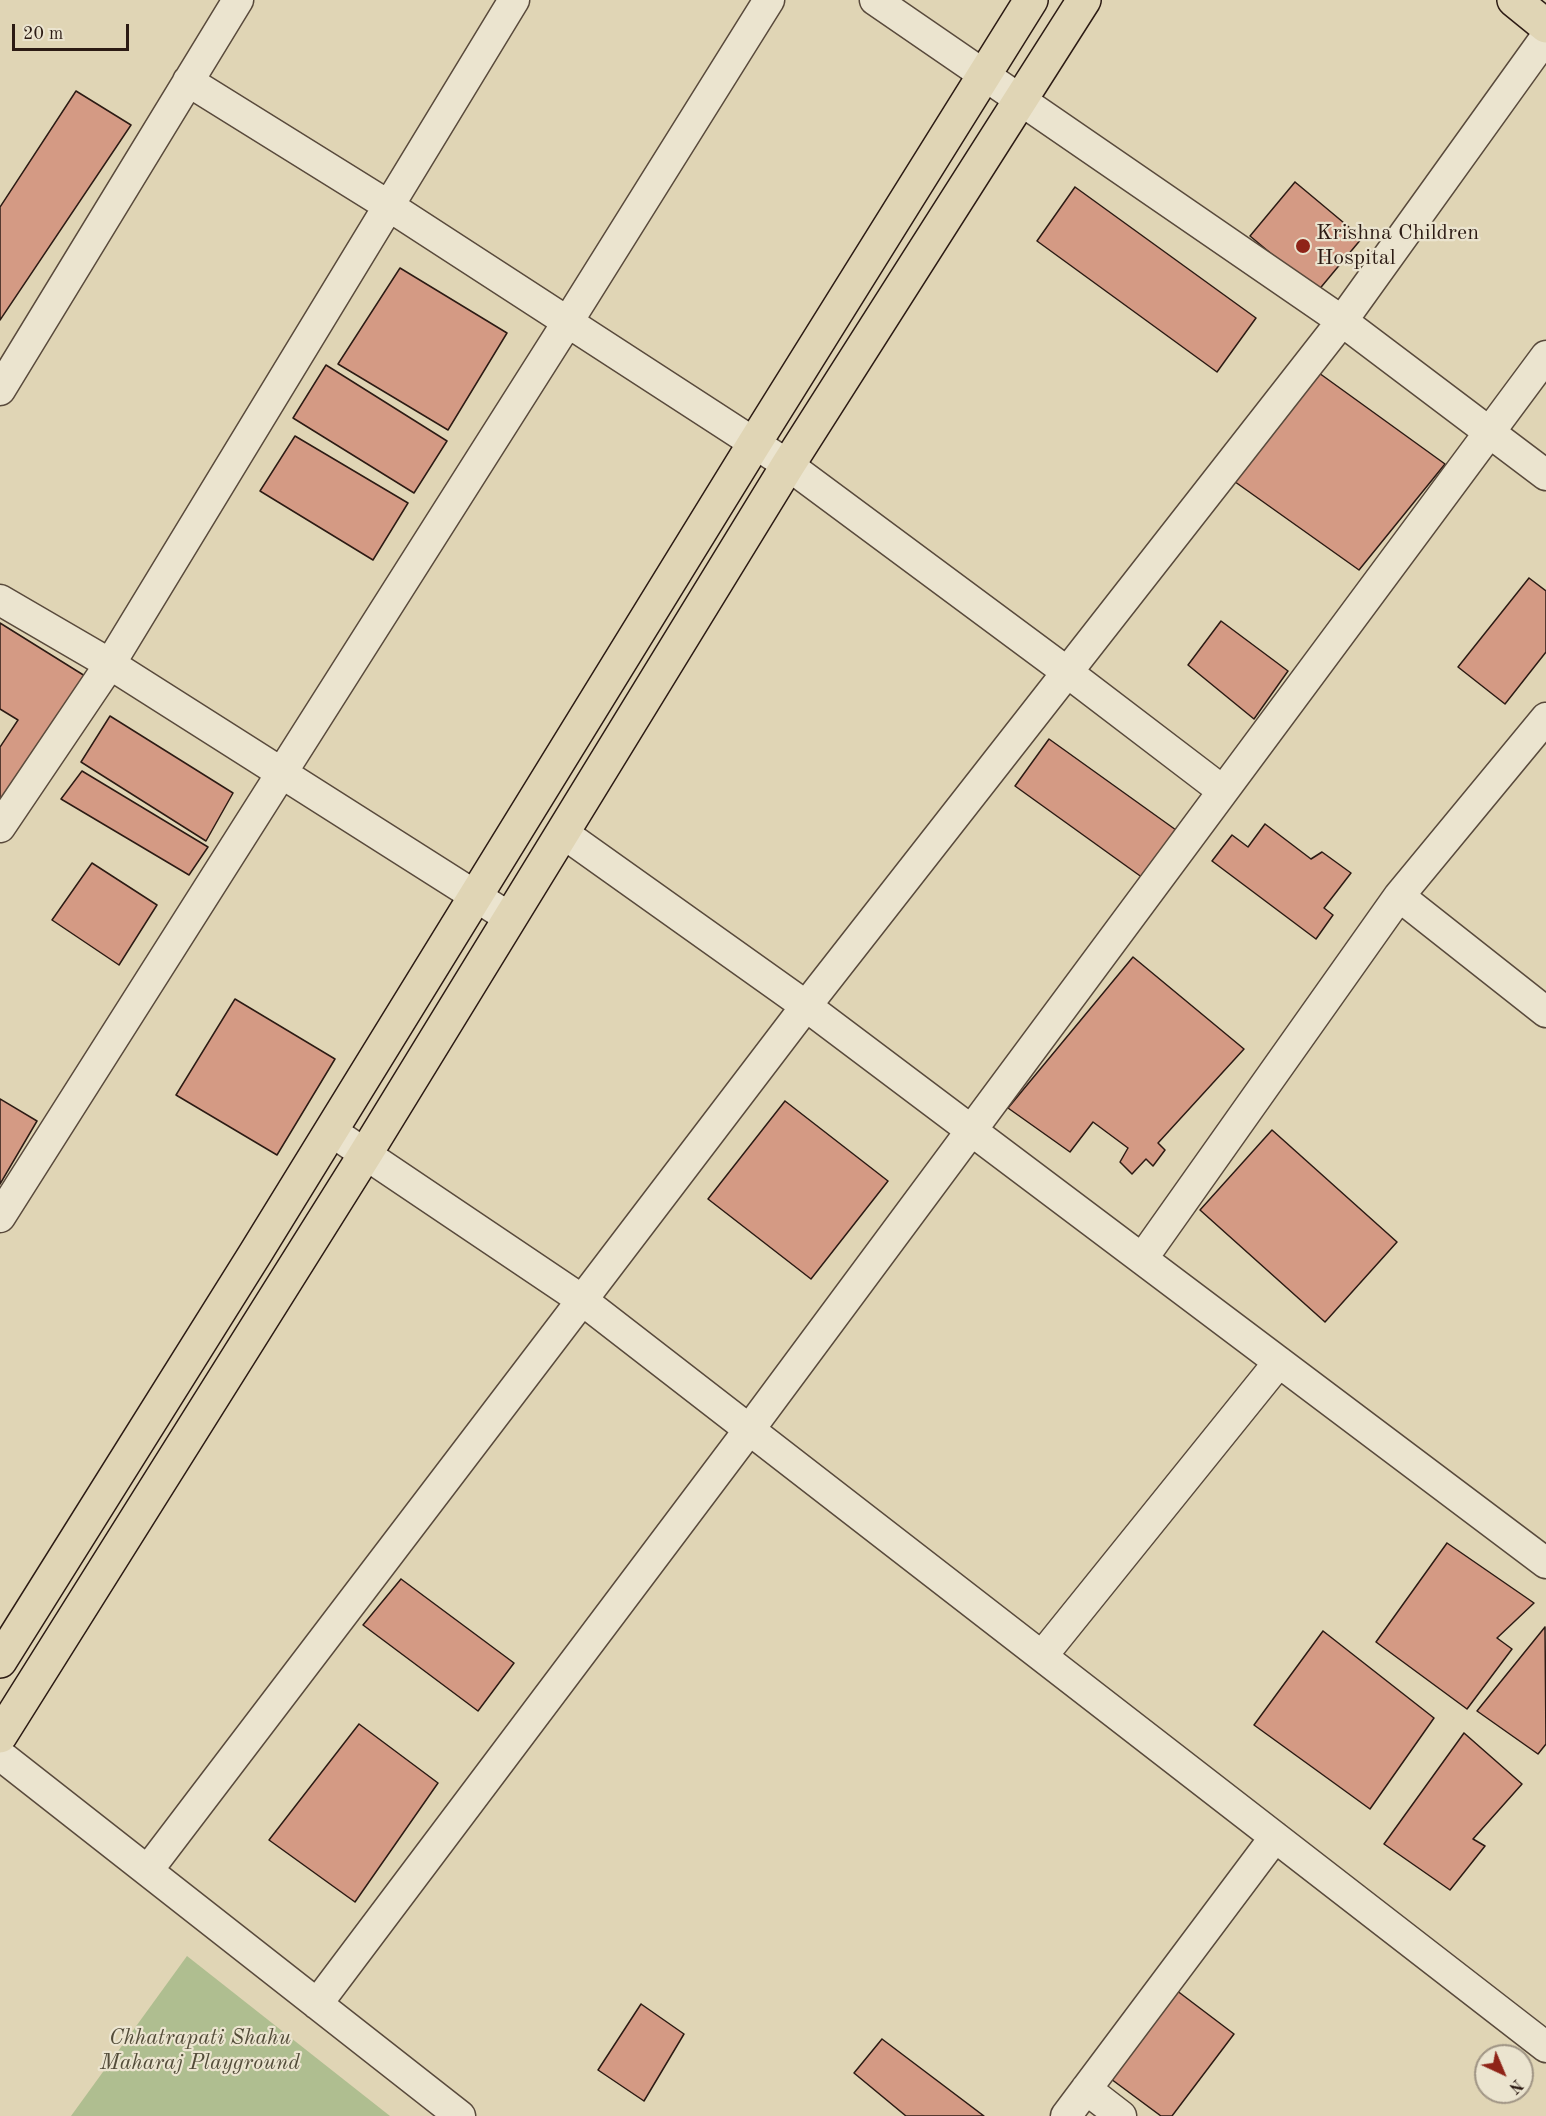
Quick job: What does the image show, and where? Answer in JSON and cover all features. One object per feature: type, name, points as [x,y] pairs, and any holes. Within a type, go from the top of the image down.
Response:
[{"type":"main road","points":[[0,1661],[477,897],[754,444],[1031,0]]},
{"type":"main road","points":[[0,1736],[366,1153],[788,465],[1084,0]]},
{"type":"main road","points":[[1514,0],[1546,26]]},
{"type":"street","points":[[0,390],[238,0]]},
{"type":"street","points":[[0,827],[110,663],[514,0]]},
{"type":"street","points":[[0,1217],[769,0]]},
{"type":"street","points":[[875,0],[1342,321],[1546,475]]},
{"type":"street","points":[[147,1870],[806,1006],[1342,321],[1546,37]]},
{"type":"street","points":[[188,81],[389,206],[788,465],[1223,791]]},
{"type":"street","points":[[317,2004],[749,1430],[1546,356]]},
{"type":"street","points":[[0,600],[110,663],[510,918]]},
{"type":"street","points":[[1142,1259],[1399,896],[1546,718]]},
{"type":"street","points":[[563,833],[806,1006],[1546,1563]]},
{"type":"street","points":[[1399,896],[1546,1012]]},
{"type":"street","points":[[331,1131],[582,1300],[1546,2047]]},
{"type":"street","points":[[1042,1656],[1279,1362]]},
{"type":"street","points":[[0,1755],[460,2116]]},
{"type":"street","points":[[1066,2116],[1275,1837]]},
{"type":"street","points":[[1086,2089],[1120,2116]]},
{"type":"green space","name":"Chhatrapati Shahu Maharaj Playground","points":[[187,1956],[390,2116],[71,2116]]},
{"type":"building","points":[[76,91],[131,125],[0,320],[0,207]]},
{"type":"building","points":[[1295,182],[1362,238],[1317,292],[1250,236]]},
{"type":"building","points":[[1075,187],[1256,318],[1217,372],[1037,241]]},
{"type":"building","points":[[400,268],[507,333],[448,430],[338,364]]},
{"type":"building","points":[[326,365],[447,441],[414,493],[293,418]]},
{"type":"building","points":[[1319,373],[1445,464],[1359,570],[1231,479]]},
{"type":"building","points":[[295,436],[408,503],[373,560],[260,491]]},
{"type":"building","points":[[1529,578],[1546,591],[1546,652],[1505,704],[1458,667]]},
{"type":"building","points":[[1221,621],[1288,671],[1254,719],[1188,665]]},
{"type":"building","points":[[0,623],[85,676],[0,808],[0,747],[18,720],[0,709]]},
{"type":"building","points":[[110,716],[233,793],[206,841],[81,762]]},
{"type":"building","points":[[1049,739],[1176,830],[1143,878],[1015,786]]},
{"type":"building","points":[[82,771],[208,847],[189,875],[61,799]]},
{"type":"building","points":[[1265,824],[1311,859],[1322,852],[1351,873],[1324,908],[1333,915],[1316,939],[1212,861],[1232,835],[1248,847]]},
{"type":"building","points":[[92,863],[157,905],[119,965],[52,920]]},
{"type":"building","points":[[1133,957],[1244,1049],[1158,1143],[1165,1150],[1153,1166],[1146,1159],[1132,1174],[1120,1162],[1128,1148],[1093,1122],[1070,1152],[1008,1108]]},
{"type":"building","points":[[235,999],[335,1059],[277,1155],[176,1095]]},
{"type":"building","points":[[0,1099],[37,1121],[0,1184]]},
{"type":"building","points":[[785,1101],[888,1181],[811,1279],[708,1199]]},
{"type":"building","points":[[1272,1130],[1397,1242],[1325,1322],[1200,1210]]},
{"type":"building","points":[[1447,1543],[1534,1603],[1497,1638],[1512,1649],[1467,1709],[1376,1642]]},
{"type":"building","points":[[401,1579],[514,1663],[478,1711],[363,1625]]},
{"type":"building","points":[[1545,1627],[1546,1744],[1538,1754],[1477,1711]]},
{"type":"building","points":[[1323,1631],[1434,1718],[1370,1809],[1254,1725]]},
{"type":"building","points":[[359,1724],[438,1783],[355,1902],[269,1840]]},
{"type":"building","points":[[1464,1733],[1522,1784],[1473,1839],[1485,1846],[1450,1890],[1384,1844]]},
{"type":"building","points":[[1172,1987],[1234,2034],[1172,2116],[1161,2116],[1107,2076]]},
{"type":"building","points":[[641,2004],[684,2034],[644,2101],[598,2070]]},
{"type":"building","points":[[882,2039],[984,2116],[906,2116],[854,2073]]},
{"type":"place","name":"Krishna Children Hospital","points":[[1303,246]]}]
